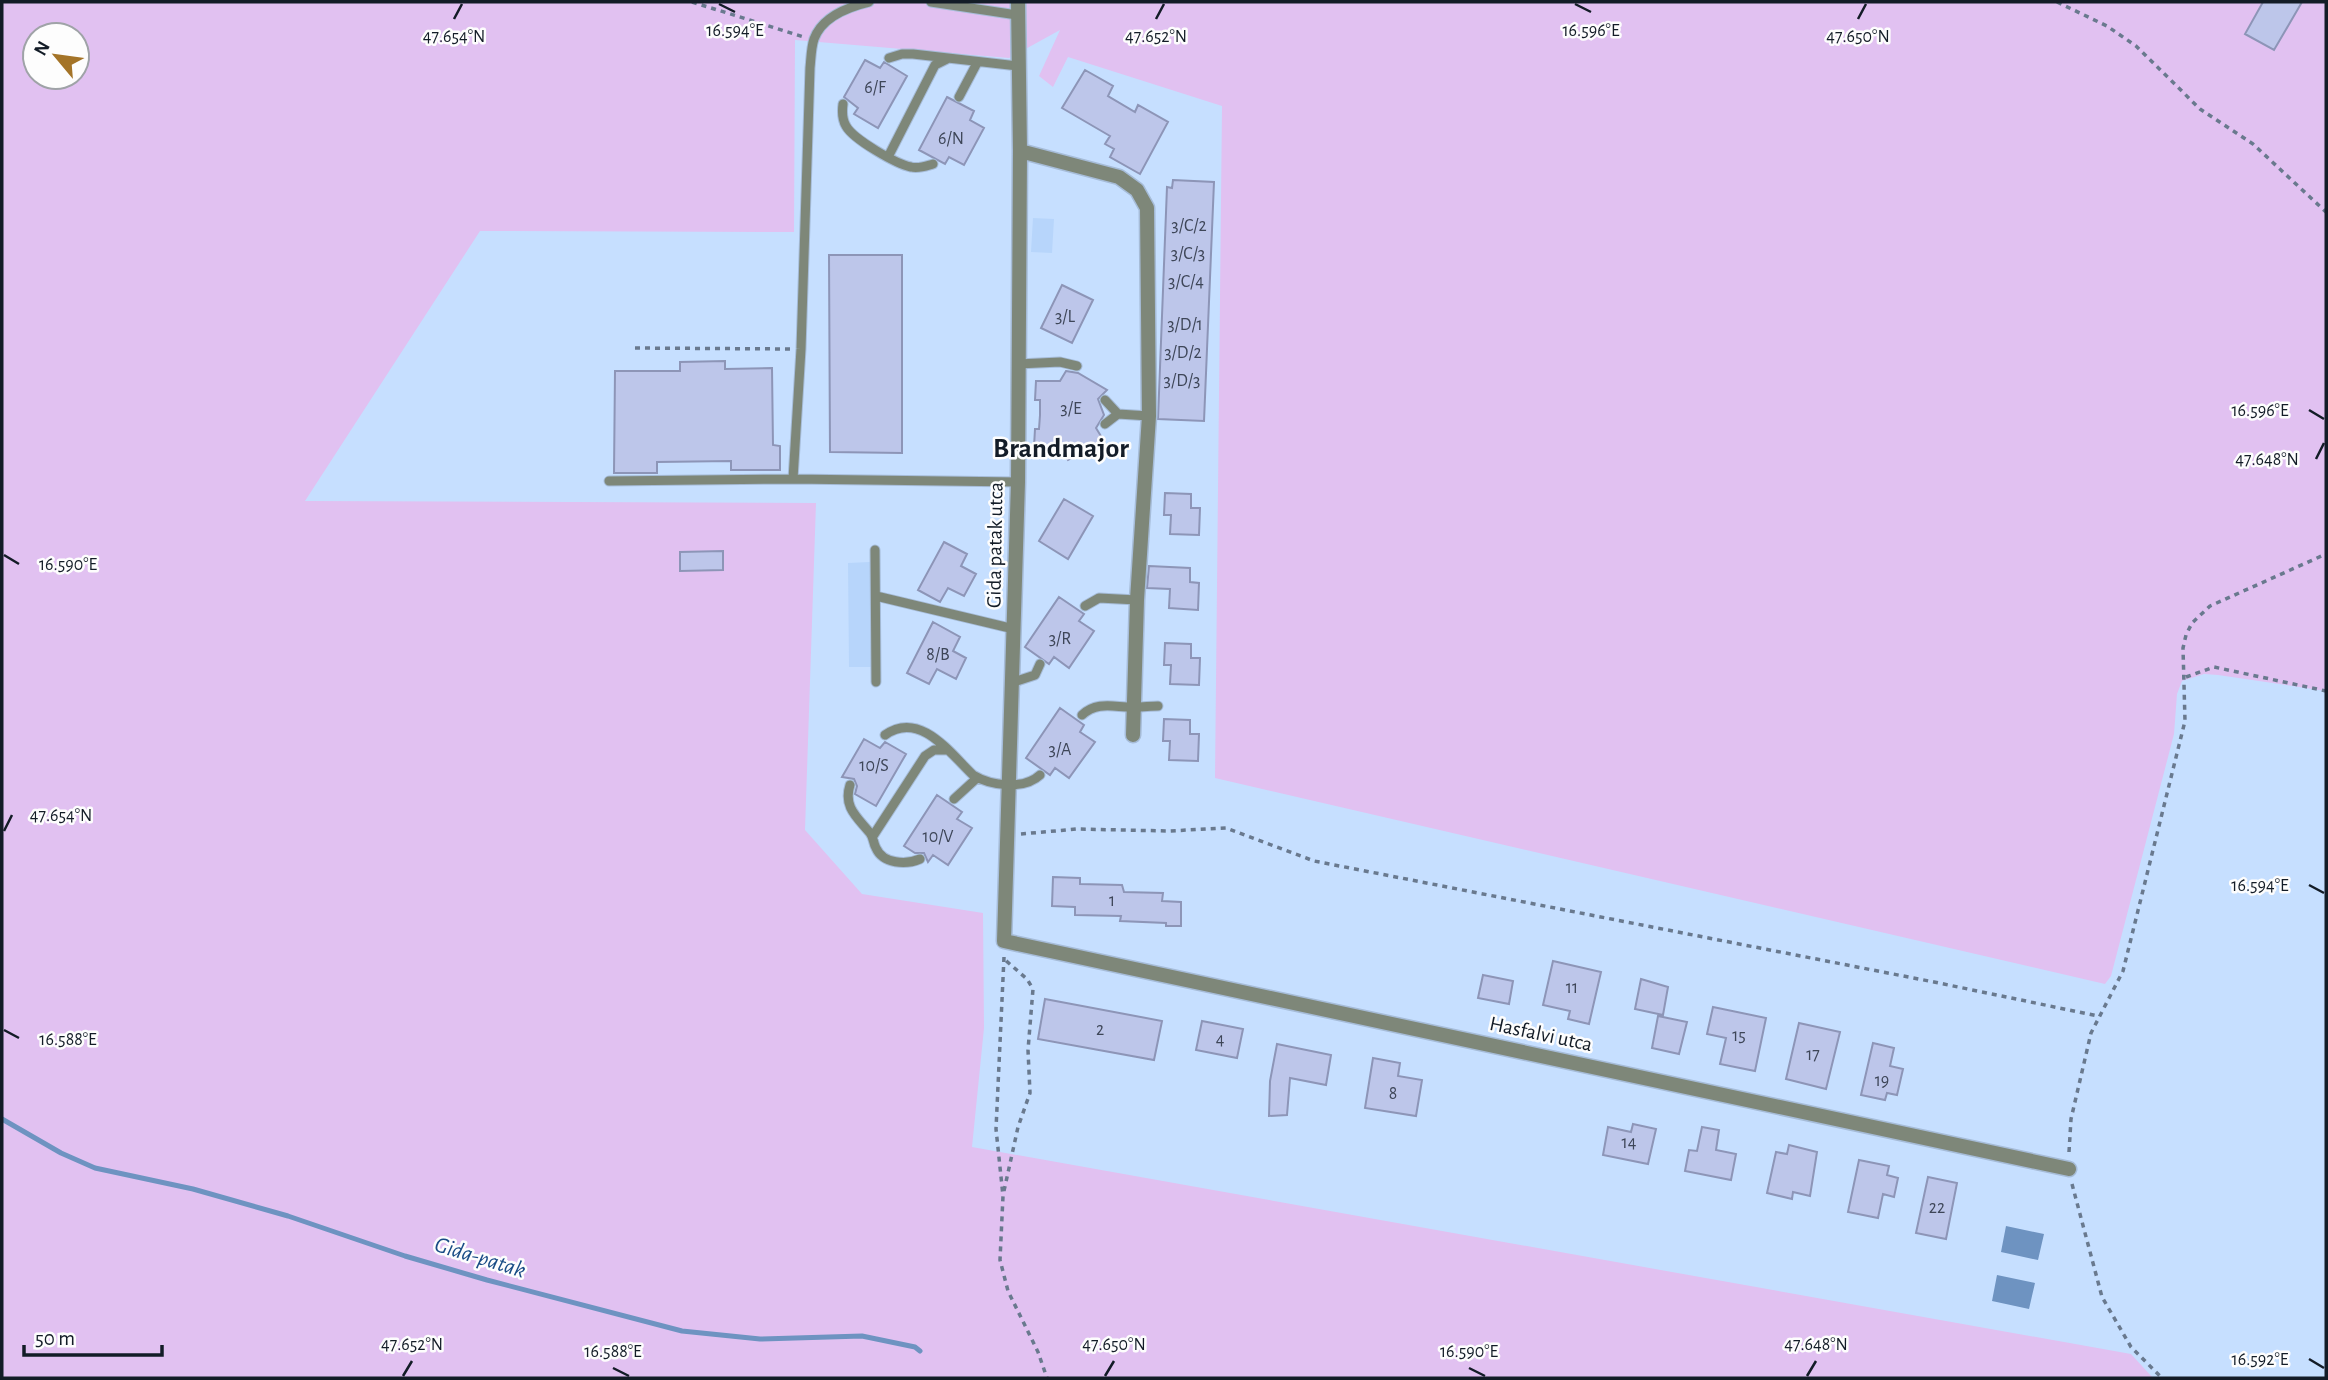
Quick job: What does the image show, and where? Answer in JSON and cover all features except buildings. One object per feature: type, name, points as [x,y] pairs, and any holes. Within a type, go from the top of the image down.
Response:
[{"type":"street","name":"Gida patak utca","points":[[1004,941],[1018,482],[1020,151],[1017,8]]},
{"type":"street","points":[[1020,151],[1119,177],[1131,184],[1143,198],[1147,208],[1149,416],[1137,600],[1133,735]]},
{"type":"street","name":"Hasfalvi utca","points":[[1004,941],[2069,1169]]},
{"type":"lane","points":[[793,479],[801,349],[810,68],[814,40],[822,24],[856,5],[869,2]]},
{"type":"lane","points":[[931,2],[1017,8]]},
{"type":"lane","points":[[889,58],[902,54],[1018,66]]},
{"type":"lane","points":[[888,156],[935,65],[947,59]]},
{"type":"lane","points":[[959,97],[976,62]]},
{"type":"lane","points":[[843,104],[843,118],[850,131],[888,156],[911,167],[933,164]]},
{"type":"lane","points":[[1018,364],[1060,362],[1077,366]]},
{"type":"lane","points":[[1105,400],[1118,414]]},
{"type":"lane","points":[[1105,424],[1118,414],[1149,416]]},
{"type":"lane","points":[[609,481],[793,479],[1018,482]]},
{"type":"lane","points":[[876,550],[876,682]]},
{"type":"lane","points":[[876,596],[1014,629]]},
{"type":"lane","points":[[1085,606],[1099,598],[1137,600]]},
{"type":"lane","points":[[1013,682],[1035,674],[1040,664]]},
{"type":"lane","points":[[1082,715],[1092,707],[1101,705],[1158,706]]},
{"type":"lane","points":[[885,735],[895,730],[921,729],[931,734],[977,778],[1009,785],[1031,781],[1040,775]]},
{"type":"lane","points":[[873,836],[925,756],[934,750],[946,750]]},
{"type":"lane","points":[[954,799],[977,778]]},
{"type":"lane","points":[[850,785],[847,797],[849,807],[873,836],[876,850],[885,858],[908,863],[920,859]]},
{"type":"path","points":[[692,2],[814,40]]},
{"type":"path","points":[[2057,2],[2107,26],[2136,46],[2200,109],[2253,144],[2326,212]]},
{"type":"path","points":[[635,348],[801,349]]},
{"type":"path","points":[[2162,1378],[2131,1347],[2102,1297],[2069,1169],[2071,1119],[2091,1033],[2123,971],[2185,721],[2183,648],[2186,635],[2192,623],[2210,606],[2326,554]]},
{"type":"path","points":[[2185,677],[2214,667],[2326,691]]},
{"type":"path","points":[[1008,835],[1077,828],[1169,831],[1226,828],[1314,861],[2098,1016]]},
{"type":"path","points":[[1004,941],[996,1129],[1003,1196],[1000,1260],[1009,1291],[1038,1352],[1047,1378]]},
{"type":"path","points":[[1003,1196],[1018,1127],[1030,1093],[1028,1050],[1033,989],[1027,979],[1004,959]]},
{"type":"shaded area","points":[[2,2],[2326,2],[2326,691],[2204,674],[2182,681],[2177,694],[2174,734],[2111,976],[2105,984],[1215,778],[1222,106],[1068,57],[1053,87],[1039,76],[1060,30],[1009,58],[795,40],[794,232],[480,231],[305,501],[816,503],[805,830],[862,894],[983,913],[984,1028],[972,1147],[2131,1354],[2153,1378],[2,1378]]},
{"type":"shaded area","points":[[1033,218],[1054,219],[1052,253],[1031,252]]},
{"type":"shaded area","points":[[870,562],[871,667],[849,667],[848,563]]},
{"type":"shaded area","points":[[2006,1226],[2044,1234],[2038,1260],[2001,1252]]},
{"type":"shaded area","points":[[1997,1275],[2035,1283],[2029,1309],[1992,1301]]},
{"type":"waterway","name":"Gida-patak","points":[[2,1119],[61,1153],[95,1168],[193,1189],[288,1216],[405,1256],[487,1280],[682,1331],[760,1339],[862,1336],[915,1347],[920,1351]]},
{"type":"district","name":"Brandmajor","points":[[1061,449]]}]
